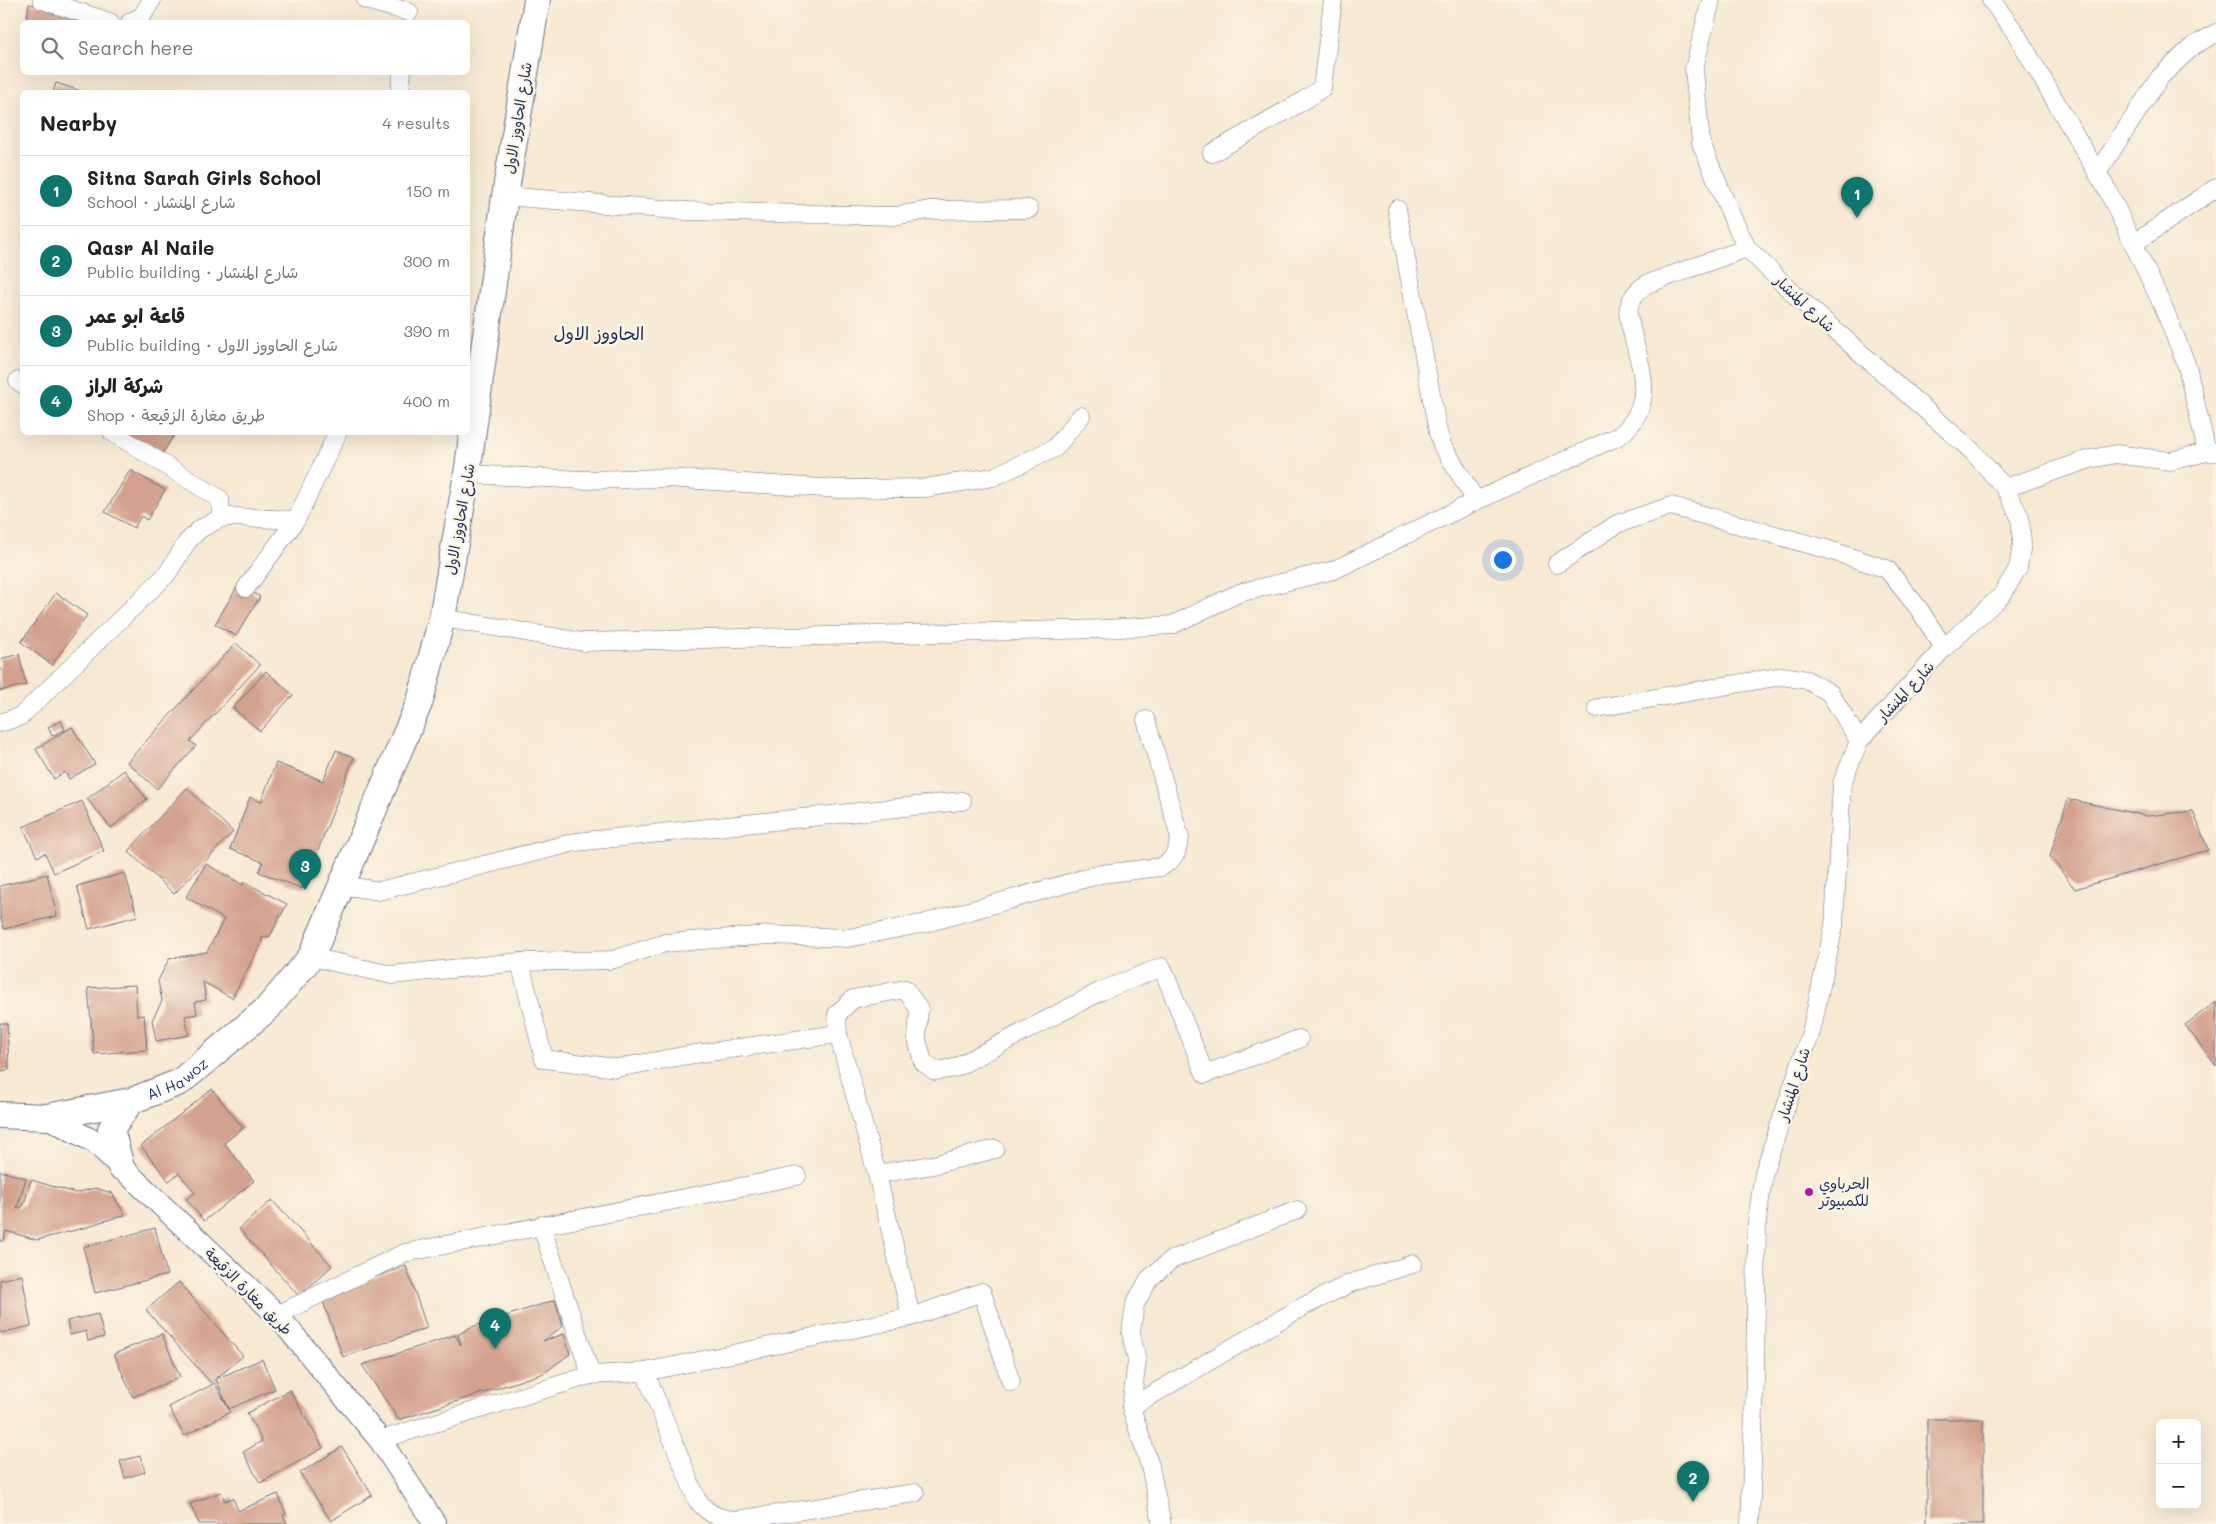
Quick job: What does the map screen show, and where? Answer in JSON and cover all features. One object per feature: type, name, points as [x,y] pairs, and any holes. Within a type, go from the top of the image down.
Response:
[{"type":"main road","name":"شارع الحاووز الاول","points":[[312,957],[420,701],[442,618],[468,474],[505,196],[537,0]]},
{"type":"main road","name":"Al Hawoz","points":[[0,1115],[47,1117],[131,1101],[180,1082],[267,1009],[312,957]]},
{"type":"main road","points":[[122,1167],[111,1129],[131,1101]]},
{"type":"main road","points":[[0,1128],[47,1117]]},
{"type":"street","points":[[42,0],[104,20]]},
{"type":"street","points":[[135,20],[146,11],[152,0]]},
{"type":"street","points":[[366,0],[409,11]]},
{"type":"street","points":[[1212,153],[1304,101],[1322,88],[1333,0]]},
{"type":"street","name":"شارع المنشار","points":[[1712,0],[1694,69],[1702,143],[1732,217],[1747,248],[1796,296],[1972,451],[2005,488],[2020,517],[2022,543],[2018,568],[2002,595],[1944,648],[1859,741],[1842,783],[1834,926],[1810,1032],[1764,1172],[1756,1221],[1756,1379],[1750,1524]]},
{"type":"street","points":[[1990,0],[2015,32],[2097,173],[2164,306],[2187,366],[2211,452],[2170,461],[2116,454],[2090,459],[2005,488]]},
{"type":"street","points":[[2097,173],[2160,77],[2193,46],[2216,33]]},
{"type":"street","points":[[400,90],[402,75]]},
{"type":"street","points":[[2133,244],[2216,188]]},
{"type":"street","points":[[505,196],[687,211],[895,216],[929,210],[1029,209]]},
{"type":"street","points":[[1397,209],[1438,432],[1442,445],[1476,501]]},
{"type":"street","points":[[442,618],[583,642],[1157,627],[1185,620],[1238,593],[1334,570],[1476,501],[1614,439],[1629,428],[1641,407],[1644,395],[1643,376],[1628,313],[1630,303],[1635,294],[1647,284],[1747,248]]},
{"type":"street","points":[[468,474],[583,480],[666,478],[839,489],[925,488],[993,477],[1055,448],[1080,416]]},
{"type":"street","points":[[117,435],[220,499],[221,518]]},
{"type":"street","points":[[246,588],[296,520],[337,435]]},
{"type":"street","points":[[1557,564],[1617,524],[1671,506],[1826,549],[1887,569],[1919,609],[1944,648]]},
{"type":"street","points":[[0,723],[21,716],[168,574],[191,537],[200,528],[221,518],[296,520]]},
{"type":"street","points":[[1597,708],[1782,676],[1807,680],[1830,693],[1859,741]]},
{"type":"street","points":[[312,957],[392,975],[520,962],[612,960],[664,943],[769,935],[848,938],[926,923],[1101,874],[1161,867],[1170,861],[1176,853],[1179,833],[1146,720]]},
{"type":"street","points":[[342,885],[379,891],[576,842],[962,801]]},
{"type":"street","points":[[520,962],[544,1059],[617,1068],[838,1034]]},
{"type":"street","points":[[911,1317],[877,1174],[838,1034],[837,1014],[853,999],[905,990],[919,1009],[917,1039],[923,1062],[935,1071],[955,1068],[1101,991],[1162,967],[1205,1074],[1298,1039]]},
{"type":"street","name":"طريق مغارة الزقيعة","points":[[47,1117],[95,1142],[277,1315],[380,1440],[435,1524]]},
{"type":"street","points":[[877,1174],[933,1165],[995,1149]]},
{"type":"street","points":[[277,1315],[404,1253],[797,1176]]},
{"type":"street","points":[[1162,1524],[1150,1466],[1131,1407],[1137,1361],[1132,1348],[1131,1318],[1141,1291],[1149,1279],[1174,1258],[1298,1210]]},
{"type":"street","points":[[541,1225],[591,1375]]},
{"type":"street","points":[[1131,1407],[1302,1307],[1351,1283],[1413,1264]]},
{"type":"street","points":[[380,1440],[591,1375],[645,1372],[911,1317],[982,1292],[1011,1382]]},
{"type":"street","points":[[645,1372],[697,1500],[707,1511],[720,1518],[743,1520],[915,1493]]},
{"type":"building","points":[[29,4],[81,12],[79,20],[26,20]]},
{"type":"building","points":[[56,83],[78,90],[54,90]]},
{"type":"building","points":[[128,435],[174,435],[160,457]]},
{"type":"building","points":[[130,470],[165,490],[147,520],[141,516],[134,528],[105,512]]},
{"type":"building","points":[[239,584],[260,597],[236,636],[215,624]]},
{"type":"building","points":[[56,593],[87,615],[52,665],[21,642]]},
{"type":"building","points":[[236,643],[260,665],[190,741],[196,746],[157,789],[127,762]]},
{"type":"building","points":[[19,654],[26,685],[0,691],[0,659]]},
{"type":"building","points":[[266,671],[293,695],[260,731],[233,708]]},
{"type":"building","points":[[61,721],[65,730],[52,736],[48,727]]},
{"type":"building","points":[[72,727],[95,764],[69,779],[65,772],[54,779],[36,749]]},
{"type":"building","points":[[336,750],[354,757],[303,889],[259,872],[263,862],[230,849],[250,797],[261,802],[276,763],[323,781]]},
{"type":"building","points":[[124,770],[147,799],[111,828],[87,799]]},
{"type":"building","points":[[187,788],[233,832],[174,894],[128,851]]},
{"type":"building","points":[[2068,799],[2147,816],[2193,811],[2208,850],[2075,889],[2050,856]]},
{"type":"building","points":[[82,801],[104,851],[54,873],[45,853],[37,857],[23,827]]},
{"type":"building","points":[[206,864],[243,885],[244,882],[287,904],[270,936],[262,938],[262,942],[232,998],[203,982],[206,1000],[195,1002],[197,1014],[185,1016],[189,1035],[156,1041],[152,1020],[162,1001],[158,981],[169,959],[207,952],[224,919],[186,897]]},
{"type":"building","points":[[125,873],[137,916],[89,929],[77,886]]},
{"type":"building","points":[[47,874],[57,916],[4,929],[0,915],[0,886]]},
{"type":"building","points":[[135,985],[137,1016],[144,1015],[147,1050],[94,1054],[88,988]]},
{"type":"building","points":[[2216,1002],[2216,1066],[2185,1025]]},
{"type":"building","points":[[0,1023],[7,1023],[9,1070],[0,1071]]},
{"type":"building","points":[[212,1089],[243,1128],[224,1143],[254,1181],[204,1221],[186,1199],[195,1193],[179,1173],[169,1181],[141,1146]]},
{"type":"building","points":[[0,1171],[26,1178],[17,1209],[24,1205],[31,1180],[76,1193],[95,1188],[112,1193],[125,1215],[37,1240],[6,1231],[4,1239],[0,1242]]},
{"type":"building","points":[[272,1200],[332,1266],[299,1296],[239,1229]]},
{"type":"building","points":[[155,1228],[167,1275],[95,1293],[83,1247]]},
{"type":"building","points":[[406,1266],[427,1328],[343,1357],[321,1296]]},
{"type":"building","points":[[22,1275],[31,1326],[0,1333],[0,1280]]},
{"type":"building","points":[[179,1282],[243,1356],[211,1383],[146,1310]]},
{"type":"building","points":[[555,1300],[563,1326],[543,1341],[564,1334],[570,1354],[544,1373],[399,1420],[362,1365],[455,1335],[461,1345],[458,1335],[469,1328]]},
{"type":"building","points":[[98,1314],[104,1337],[88,1341],[86,1331],[70,1335],[67,1321]]},
{"type":"building","points":[[162,1334],[180,1377],[133,1397],[114,1354]]},
{"type":"building","points":[[262,1359],[275,1389],[229,1409],[216,1379]]},
{"type":"building","points":[[215,1383],[230,1412],[184,1436],[169,1407]]},
{"type":"building","points":[[290,1390],[323,1448],[260,1483],[243,1452],[262,1441],[247,1413]]},
{"type":"building","points":[[1927,1419],[1983,1419],[1983,1524],[1927,1524]]},
{"type":"building","points":[[342,1447],[372,1495],[331,1521],[300,1473]]},
{"type":"building","points":[[140,1456],[145,1472],[125,1478],[120,1461]]},
{"type":"building","points":[[221,1492],[225,1501],[233,1498],[238,1511],[278,1494],[286,1514],[283,1515],[287,1524],[199,1524],[190,1504]]},
{"type":"place","name":"Sitna Sarah Girls School","points":[[1857,218]]},
{"type":"place","name":"قاعة ابو عمر","points":[[305,890]]},
{"type":"place","name":"الحرباوي للكمبيوتر","points":[[1809,1192]]},
{"type":"place","name":"شركة الراز","points":[[495,1349]]},
{"type":"place","name":"Qasr Al Naile","points":[[1693,1502]]},
{"type":"district","name":"الحاووز الاول","points":[[599,333]]}]
